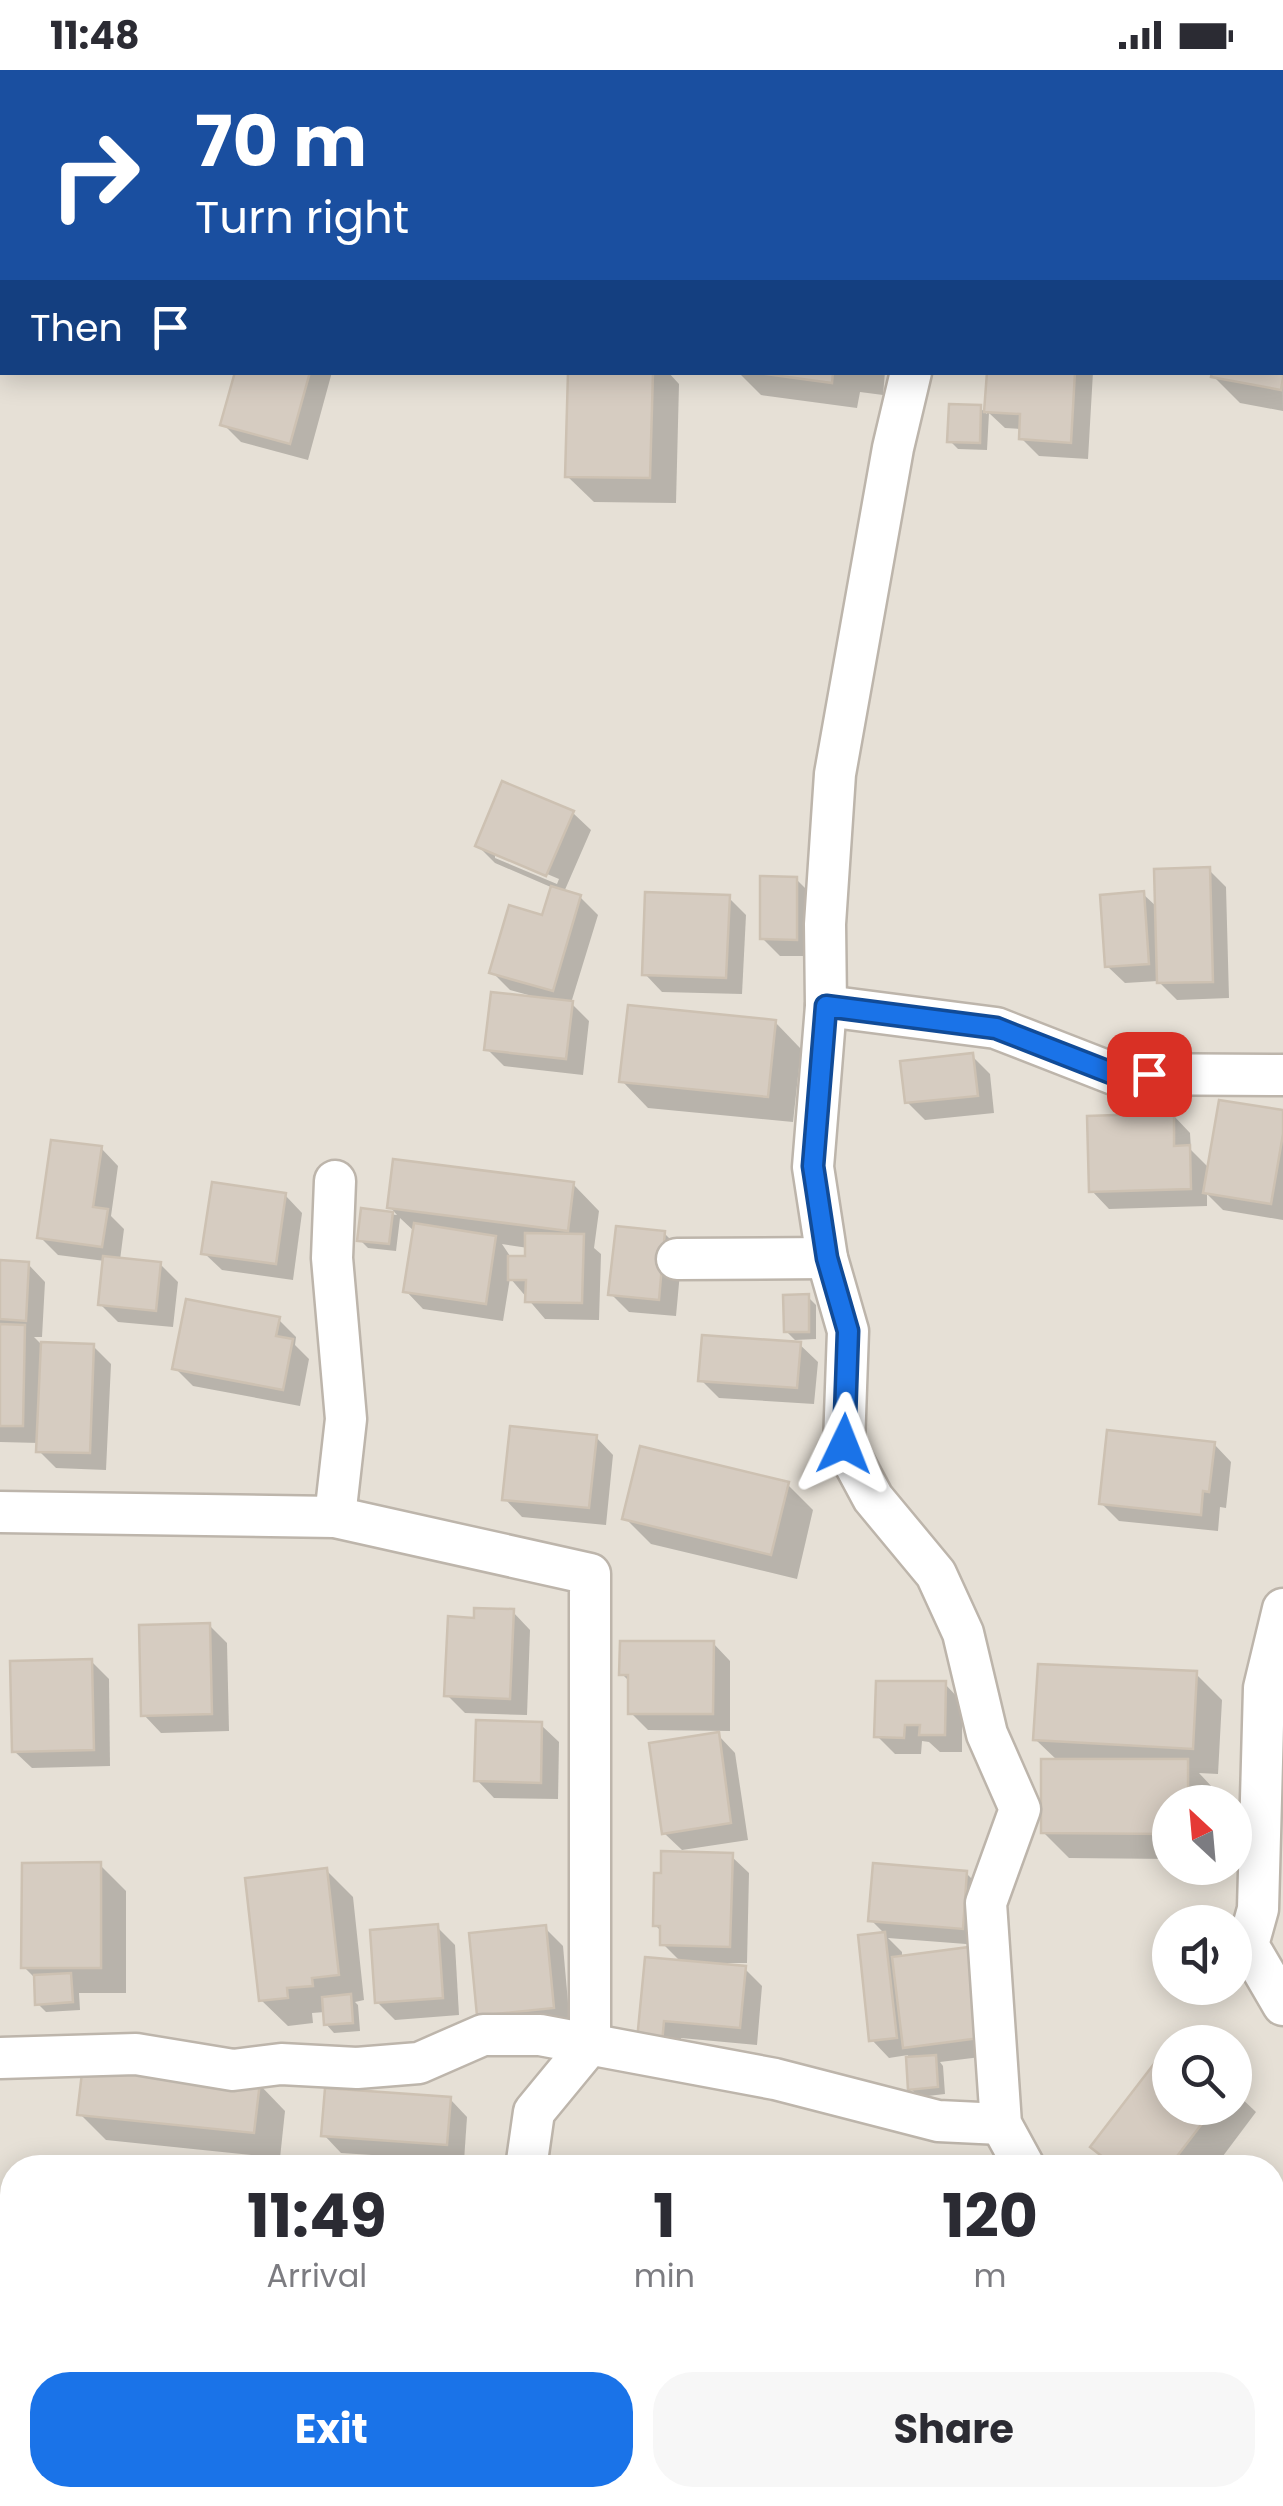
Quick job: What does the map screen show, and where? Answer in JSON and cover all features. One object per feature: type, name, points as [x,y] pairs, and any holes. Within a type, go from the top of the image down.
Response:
[{"type":"street","points":[[910,375],[835,774],[825,924],[826,1006],[813,1166],[827,1258],[848,1331],[844,1444],[873,1498],[936,1574],[963,1633],[987,1734],[1020,1809],[986,1903],[1001,2124],[1018,2155]]},
{"type":"street","points":[[826,1006],[996,1028],[1114,1074],[1283,1075]]},
{"type":"street","points":[[335,1181],[332,1258],[346,1419],[335,1517]]},
{"type":"street","points":[[677,1259],[827,1258]]},
{"type":"street","points":[[0,1512],[335,1517],[590,1574],[590,2044],[534,2112],[528,2155]]},
{"type":"street","points":[[1283,1609],[1264,1688],[1258,1909],[1248,1945],[1283,2006]]},
{"type":"street","points":[[0,2058],[136,2054],[233,2070],[282,2064],[357,2068],[419,2063],[483,2034],[540,2036],[775,2078],[938,2121],[1001,2124]]},
{"type":"shaded area","points":[[0,375],[1283,375],[1283,2155],[0,2155]]},
{"type":"building","points":[[234,375],[309,375],[290,444],[220,425]]},
{"type":"building","points":[[568,375],[653,375],[650,478],[565,477]]},
{"type":"building","points":[[773,375],[833,375],[832,383]]},
{"type":"building","points":[[987,375],[1075,375],[1071,443],[1019,439],[1020,414],[984,412]]},
{"type":"building","points":[[1283,375],[1283,378],[1281,390],[1211,377]]},
{"type":"building","points":[[949,404],[981,405],[980,443],[947,442]]},
{"type":"building","points":[[502,781],[574,811],[546,876],[475,846]]},
{"type":"building","points":[[1210,867],[1213,982],[1157,983],[1154,869]]},
{"type":"building","points":[[760,876],[797,877],[797,940],[760,939]]},
{"type":"building","points":[[551,886],[581,895],[553,991],[489,973],[509,905],[542,915]]},
{"type":"building","points":[[1144,891],[1149,964],[1105,967],[1100,895]]},
{"type":"building","points":[[645,892],[730,895],[726,978],[642,975]]},
{"type":"building","points":[[491,992],[573,1001],[566,1059],[484,1050]]},
{"type":"building","points":[[628,1005],[776,1020],[768,1097],[619,1082]]},
{"type":"building","points":[[973,1053],[978,1096],[905,1103],[900,1061]]},
{"type":"building","points":[[1219,1100],[1283,1110],[1283,1134],[1271,1204],[1203,1193]]},
{"type":"building","points":[[1174,1113],[1174,1146],[1190,1145],[1191,1189],[1089,1192],[1087,1116]]},
{"type":"building","points":[[51,1140],[102,1146],[93,1207],[108,1209],[102,1247],[37,1238]]},
{"type":"building","points":[[393,1159],[574,1182],[568,1231],[387,1208]]},
{"type":"building","points":[[212,1182],[286,1193],[276,1264],[201,1254]]},
{"type":"building","points":[[361,1208],[393,1212],[389,1244],[357,1241]]},
{"type":"building","points":[[414,1223],[496,1236],[486,1304],[403,1292]]},
{"type":"building","points":[[616,1226],[665,1231],[659,1300],[608,1295]]},
{"type":"building","points":[[525,1233],[584,1234],[582,1303],[525,1302],[526,1280],[508,1280],[508,1256],[525,1256]]},
{"type":"building","points":[[103,1256],[161,1262],[156,1311],[98,1305]]},
{"type":"building","points":[[0,1260],[29,1262],[26,1321],[0,1319]]},
{"type":"building","points":[[809,1294],[809,1332],[784,1332],[783,1295]]},
{"type":"building","points":[[186,1299],[280,1317],[276,1336],[293,1339],[283,1390],[172,1369]]},
{"type":"building","points":[[0,1324],[25,1325],[23,1426],[0,1426]]},
{"type":"building","points":[[702,1335],[801,1342],[797,1388],[698,1381]]},
{"type":"building","points":[[41,1342],[94,1344],[90,1453],[36,1452]]},
{"type":"building","points":[[510,1426],[597,1435],[589,1508],[502,1500]]},
{"type":"building","points":[[1107,1430],[1215,1442],[1209,1492],[1203,1491],[1201,1515],[1099,1504]]},
{"type":"building","points":[[640,1446],[789,1482],[771,1555],[622,1519]]},
{"type":"building","points":[[474,1608],[514,1609],[510,1699],[444,1696],[448,1616],[474,1618]]},
{"type":"building","points":[[210,1623],[212,1714],[141,1716],[139,1625]]},
{"type":"building","points":[[620,1641],[714,1641],[713,1714],[628,1714],[628,1675],[619,1675]]},
{"type":"building","points":[[92,1659],[94,1750],[12,1752],[10,1661]]},
{"type":"building","points":[[1038,1664],[1197,1671],[1193,1749],[1033,1740]]},
{"type":"building","points":[[876,1681],[946,1681],[945,1735],[919,1735],[920,1725],[905,1725],[904,1738],[874,1737]]},
{"type":"building","points":[[476,1720],[542,1722],[541,1783],[474,1781]]},
{"type":"building","points":[[719,1732],[731,1823],[662,1834],[649,1743]]},
{"type":"building","points":[[1041,1759],[1188,1759],[1188,1785],[1152,1785],[1152,1834],[1041,1833]]},
{"type":"building","points":[[661,1851],[733,1853],[730,1947],[660,1945],[660,1926],[653,1926],[654,1873],[661,1873]]},
{"type":"building","points":[[101,1862],[101,1968],[21,1968],[22,1863]]},
{"type":"building","points":[[873,1863],[967,1871],[963,1929],[868,1921]]},
{"type":"building","points":[[327,1868],[339,1975],[312,1978],[313,1986],[287,1988],[288,1998],[259,2001],[245,1878]]},
{"type":"building","points":[[438,1924],[443,1998],[375,2003],[370,1930]]},
{"type":"building","points":[[546,1925],[554,2008],[477,2016],[469,1933]]},
{"type":"building","points":[[885,1932],[897,2038],[869,2041],[858,1935]]},
{"type":"building","points":[[969,1947],[980,2038],[903,2048],[892,1957]]},
{"type":"building","points":[[645,1957],[746,1966],[740,2028],[664,2021],[662,2043],[637,2040]]},
{"type":"building","points":[[71,1973],[73,2002],[35,2005],[34,1975]]},
{"type":"building","points":[[351,1994],[353,2023],[324,2025],[322,1997]]},
{"type":"building","points":[[936,2055],[938,2087],[908,2090],[906,2057]]},
{"type":"building","points":[[83,2064],[260,2082],[254,2133],[77,2115]]},
{"type":"building","points":[[1152,2066],[1152,2125],[1201,2125],[1178,2155],[1100,2155],[1090,2147]]},
{"type":"building","points":[[325,2088],[451,2097],[447,2145],[321,2136]]},
{"type":"route","points":[[844,1444],[848,1331],[827,1258],[813,1166],[826,1006],[996,1028],[1114,1074],[1149,1074]]}]
